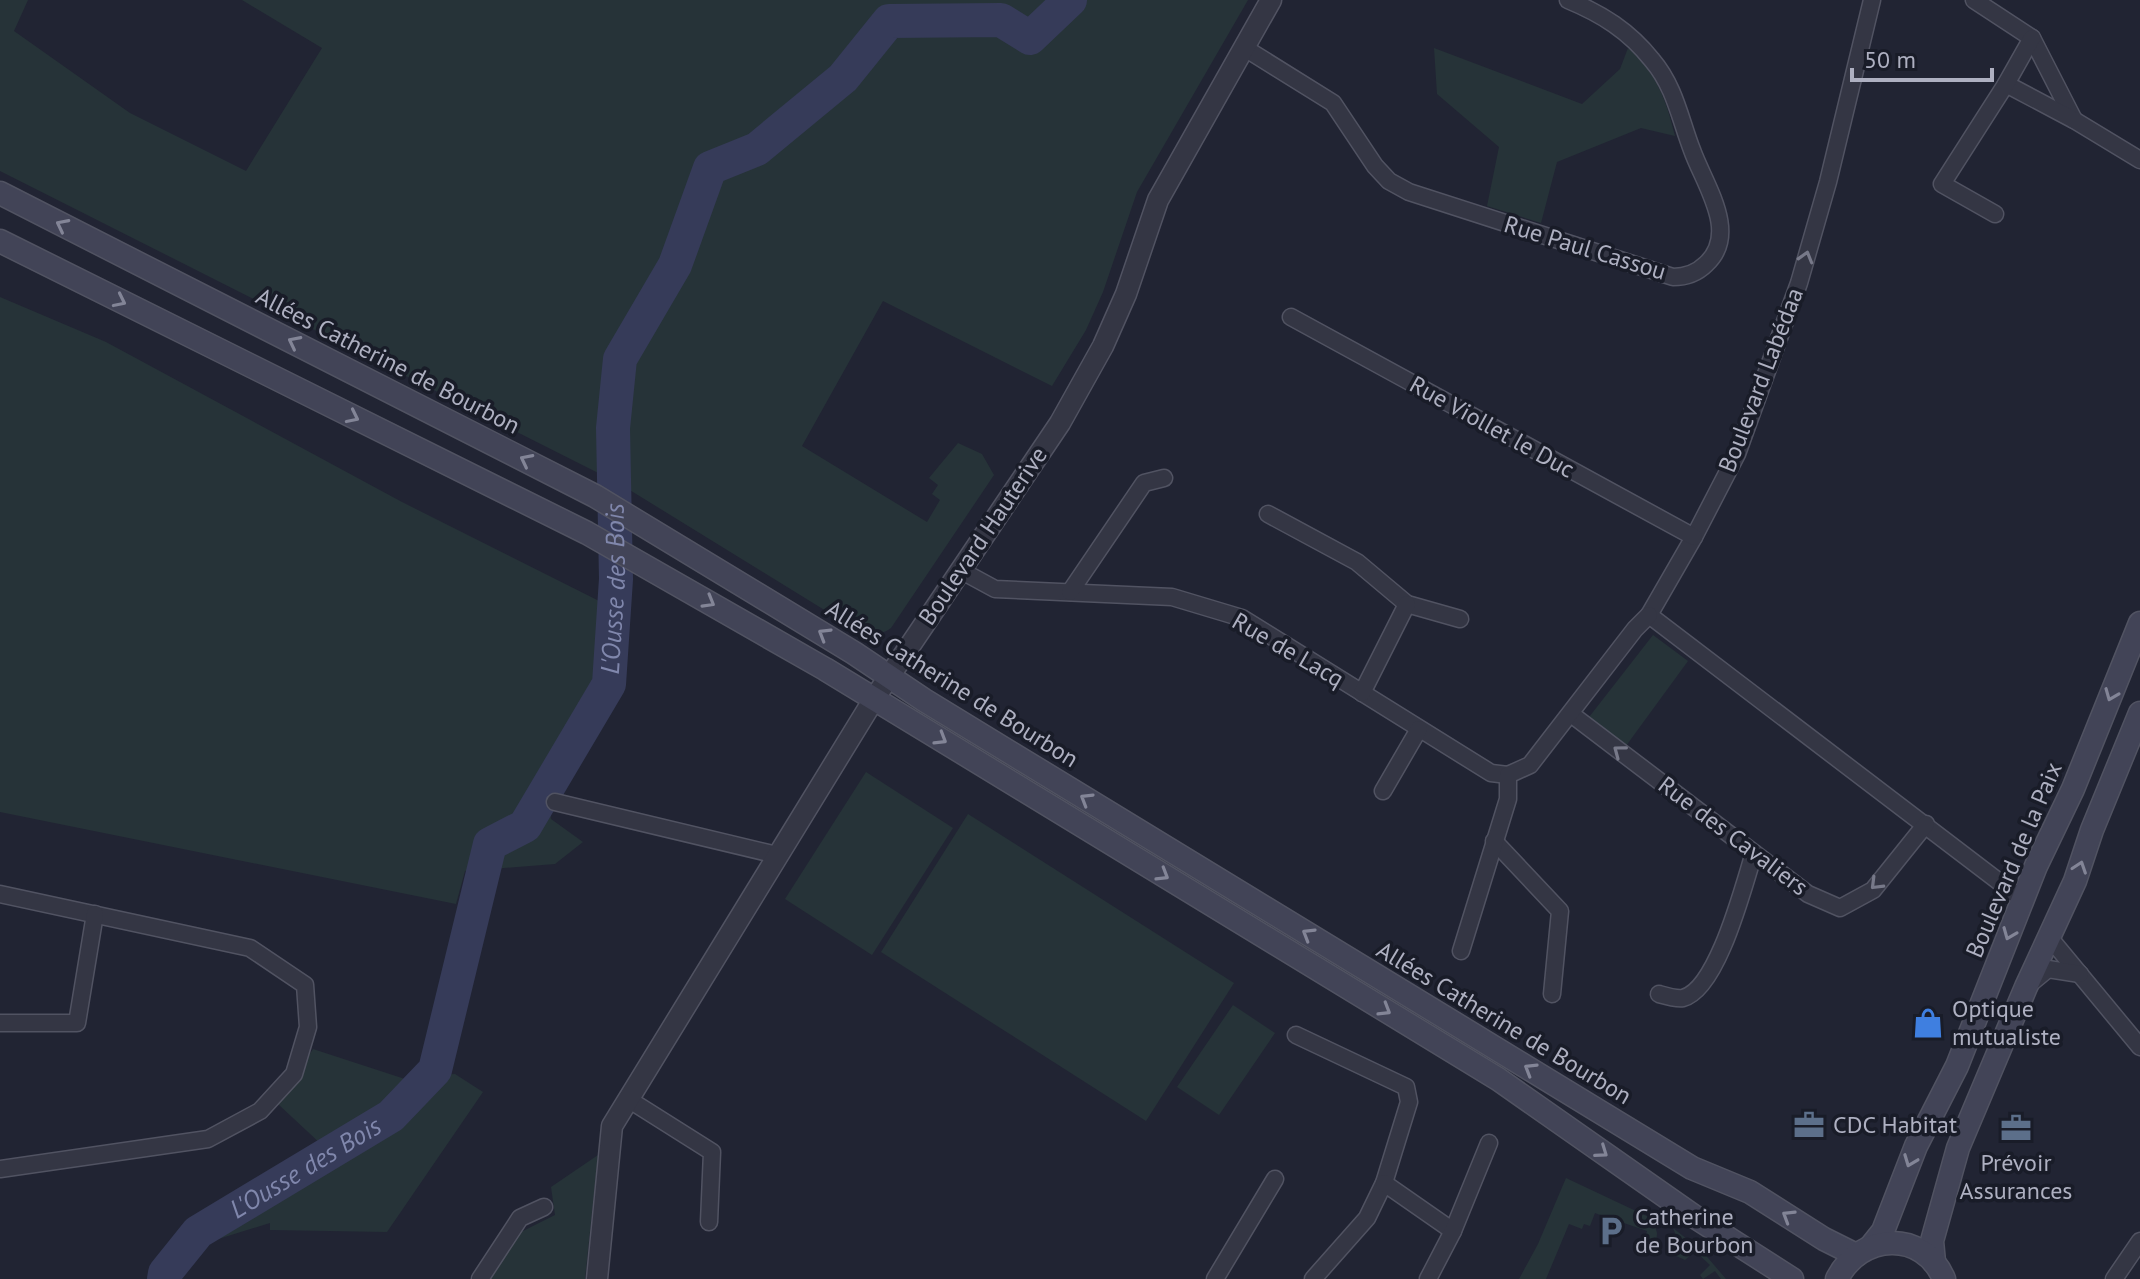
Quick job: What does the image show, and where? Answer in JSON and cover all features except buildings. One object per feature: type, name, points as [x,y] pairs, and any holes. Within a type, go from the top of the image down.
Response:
[{"type":"main road","name":"Allées Catherine de Bourbon","points":[[0,193],[595,496],[1692,1168],[1750,1192],[1824,1239],[1864,1250]]},
{"type":"main road","name":"Allées Catherine de Bourbon","points":[[0,241],[587,533],[641,563],[874,699],[1498,1079],[1695,1217],[1792,1279]]},
{"type":"main road","name":"Boulevard de la Paix","points":[[1837,1279],[1842,1269],[1883,1231],[1916,1146],[1957,1066],[2140,623]]},
{"type":"main road","points":[[1939,1270],[1932,1241],[1958,1148],[2075,881],[2092,830],[2140,713]]},
{"type":"main road","points":[[1864,1250],[1894,1242],[1909,1245],[1939,1270]]},
{"type":"street","name":"Boulevard Hauterive","points":[[597,1279],[612,1126],[888,677],[1060,423],[1103,346],[1126,294],[1158,200],[1271,0]]},
{"type":"street","name":"Rue Paul Cassou","points":[[1243,47],[1333,103],[1375,166],[1389,181],[1409,192],[1673,277],[1695,272],[1713,257],[1720,244],[1721,222],[1672,90],[1655,63],[1627,33],[1568,0]]},
{"type":"street","name":"Boulevard Labédaa","points":[[1508,775],[1530,765],[1649,615],[1737,454],[1799,283],[1828,182],[1872,0]]},
{"type":"street","points":[[1974,0],[2032,38],[2074,120]]},
{"type":"street","points":[[1995,214],[1942,184],[2032,38]]},
{"type":"street","points":[[2006,84],[2140,160]]},
{"type":"street","name":"Rue Viollet le Duc","points":[[1291,317],[1694,537]]},
{"type":"street","points":[[1070,592],[1144,483],[1164,478]]},
{"type":"street","points":[[1268,514],[1357,562],[1407,604],[1460,619]]},
{"type":"street","name":"Rue de Lacq","points":[[960,570],[995,589],[1172,597],[1242,618],[1491,773],[1508,775]]},
{"type":"street","name":"Rue de Lacq","points":[[1362,693],[1407,604]]},
{"type":"street","points":[[1649,615],[2023,900]]},
{"type":"street","name":"Rue des Cavaliers","points":[[1571,714],[1808,894],[1840,908],[1873,890],[1926,824]]},
{"type":"street","points":[[1383,791],[1419,729]]},
{"type":"street","points":[[1461,951],[1508,799],[1508,775]]},
{"type":"street","points":[[555,802],[777,855]]},
{"type":"street","points":[[1494,841],[1560,911],[1552,994]]},
{"type":"street","points":[[1659,994],[1681,999],[1689,995],[1720,958],[1754,853]]},
{"type":"street","points":[[0,894],[250,948],[305,985],[308,1027],[294,1074],[260,1111],[208,1139],[0,1169]]},
{"type":"street","points":[[0,1023],[77,1023],[95,914]]},
{"type":"street","points":[[2049,937],[2140,1047]]},
{"type":"street","points":[[2026,987],[2048,969],[2080,974]]},
{"type":"street","points":[[1296,1035],[1406,1087],[1409,1102],[1384,1183],[1367,1218],[1313,1279]]},
{"type":"street","points":[[628,1099],[712,1152],[709,1222]]},
{"type":"street","points":[[1428,1279],[1453,1231],[1489,1143]]},
{"type":"street","points":[[1215,1279],[1275,1179]]},
{"type":"street","points":[[1384,1183],[1453,1231]]},
{"type":"street","points":[[480,1279],[520,1218],[544,1207]]},
{"type":"street","points":[[2114,1279],[2140,1241]]},
{"type":"shaded area","points":[[0,0],[28,0],[14,31],[130,113],[246,171],[322,48],[242,0],[1248,0],[1137,192],[1103,292],[1086,330],[1052,386],[883,301],[802,446],[927,522],[940,500],[932,494],[938,485],[929,478],[958,443],[982,454],[994,475],[891,628],[877,634],[852,627],[620,484],[0,171]]},
{"type":"shaded area","points":[[1434,48],[1582,104],[1620,69],[1628,48],[1659,88],[1675,136],[1641,128],[1557,162],[1541,223],[1487,206],[1499,147],[1437,94]]},
{"type":"shaded area","points":[[0,297],[106,342],[402,502],[629,616],[547,773],[551,819],[583,842],[555,864],[465,871],[456,904],[0,812]]},
{"type":"shaded area","points":[[1653,635],[1688,661],[1623,750],[1586,721]]},
{"type":"shaded area","points":[[866,772],[953,828],[872,955],[785,899]]},
{"type":"shaded area","points":[[968,814],[1234,983],[1146,1121],[881,952]]},
{"type":"shaded area","points":[[1233,1005],[1275,1033],[1219,1115],[1177,1087]]},
{"type":"shaded area","points":[[313,1049],[405,1079],[415,1074],[393,1102],[322,1145],[278,1104]]},
{"type":"shaded area","points":[[455,1074],[483,1092],[387,1232],[270,1230],[270,1223],[215,1240],[366,1141],[407,1120],[425,1101],[442,1075]]},
{"type":"shaded area","points":[[598,1155],[585,1279],[486,1279],[517,1234],[555,1215],[551,1187]]},
{"type":"shaded area","points":[[1566,1178],[1653,1219],[1657,1233],[1656,1248],[1643,1244],[1647,1231],[1621,1222],[1616,1235],[1609,1233],[1613,1220],[1595,1213],[1590,1226],[1584,1224],[1582,1229],[1569,1224],[1546,1279],[1519,1279],[1538,1244]]},
{"type":"shaded area","points":[[1673,1228],[1702,1251],[1726,1279],[1721,1279],[1715,1271],[1703,1279],[1700,1275],[1710,1265],[1695,1251],[1685,1260],[1674,1255],[1677,1238]]},
{"type":"waterway","name":"L'Ousse des Bois","points":[[164,1279],[165,1273],[198,1232],[391,1116],[435,1070],[490,844],[525,826],[609,684],[616,579],[613,428],[620,359],[675,265],[710,168],[757,149],[843,78],[889,21],[1001,20],[1030,38],[1070,0]]},
{"type":"place","name":"Optique mutualiste","points":[[1928,1023]]},
{"type":"place","name":"CDC Habitat","points":[[1809,1125]]},
{"type":"place","name":"Prévoir Assurances","points":[[2016,1128]]},
{"type":"place","name":"Catherine de Bourbon","points":[[1611,1231]]}]
